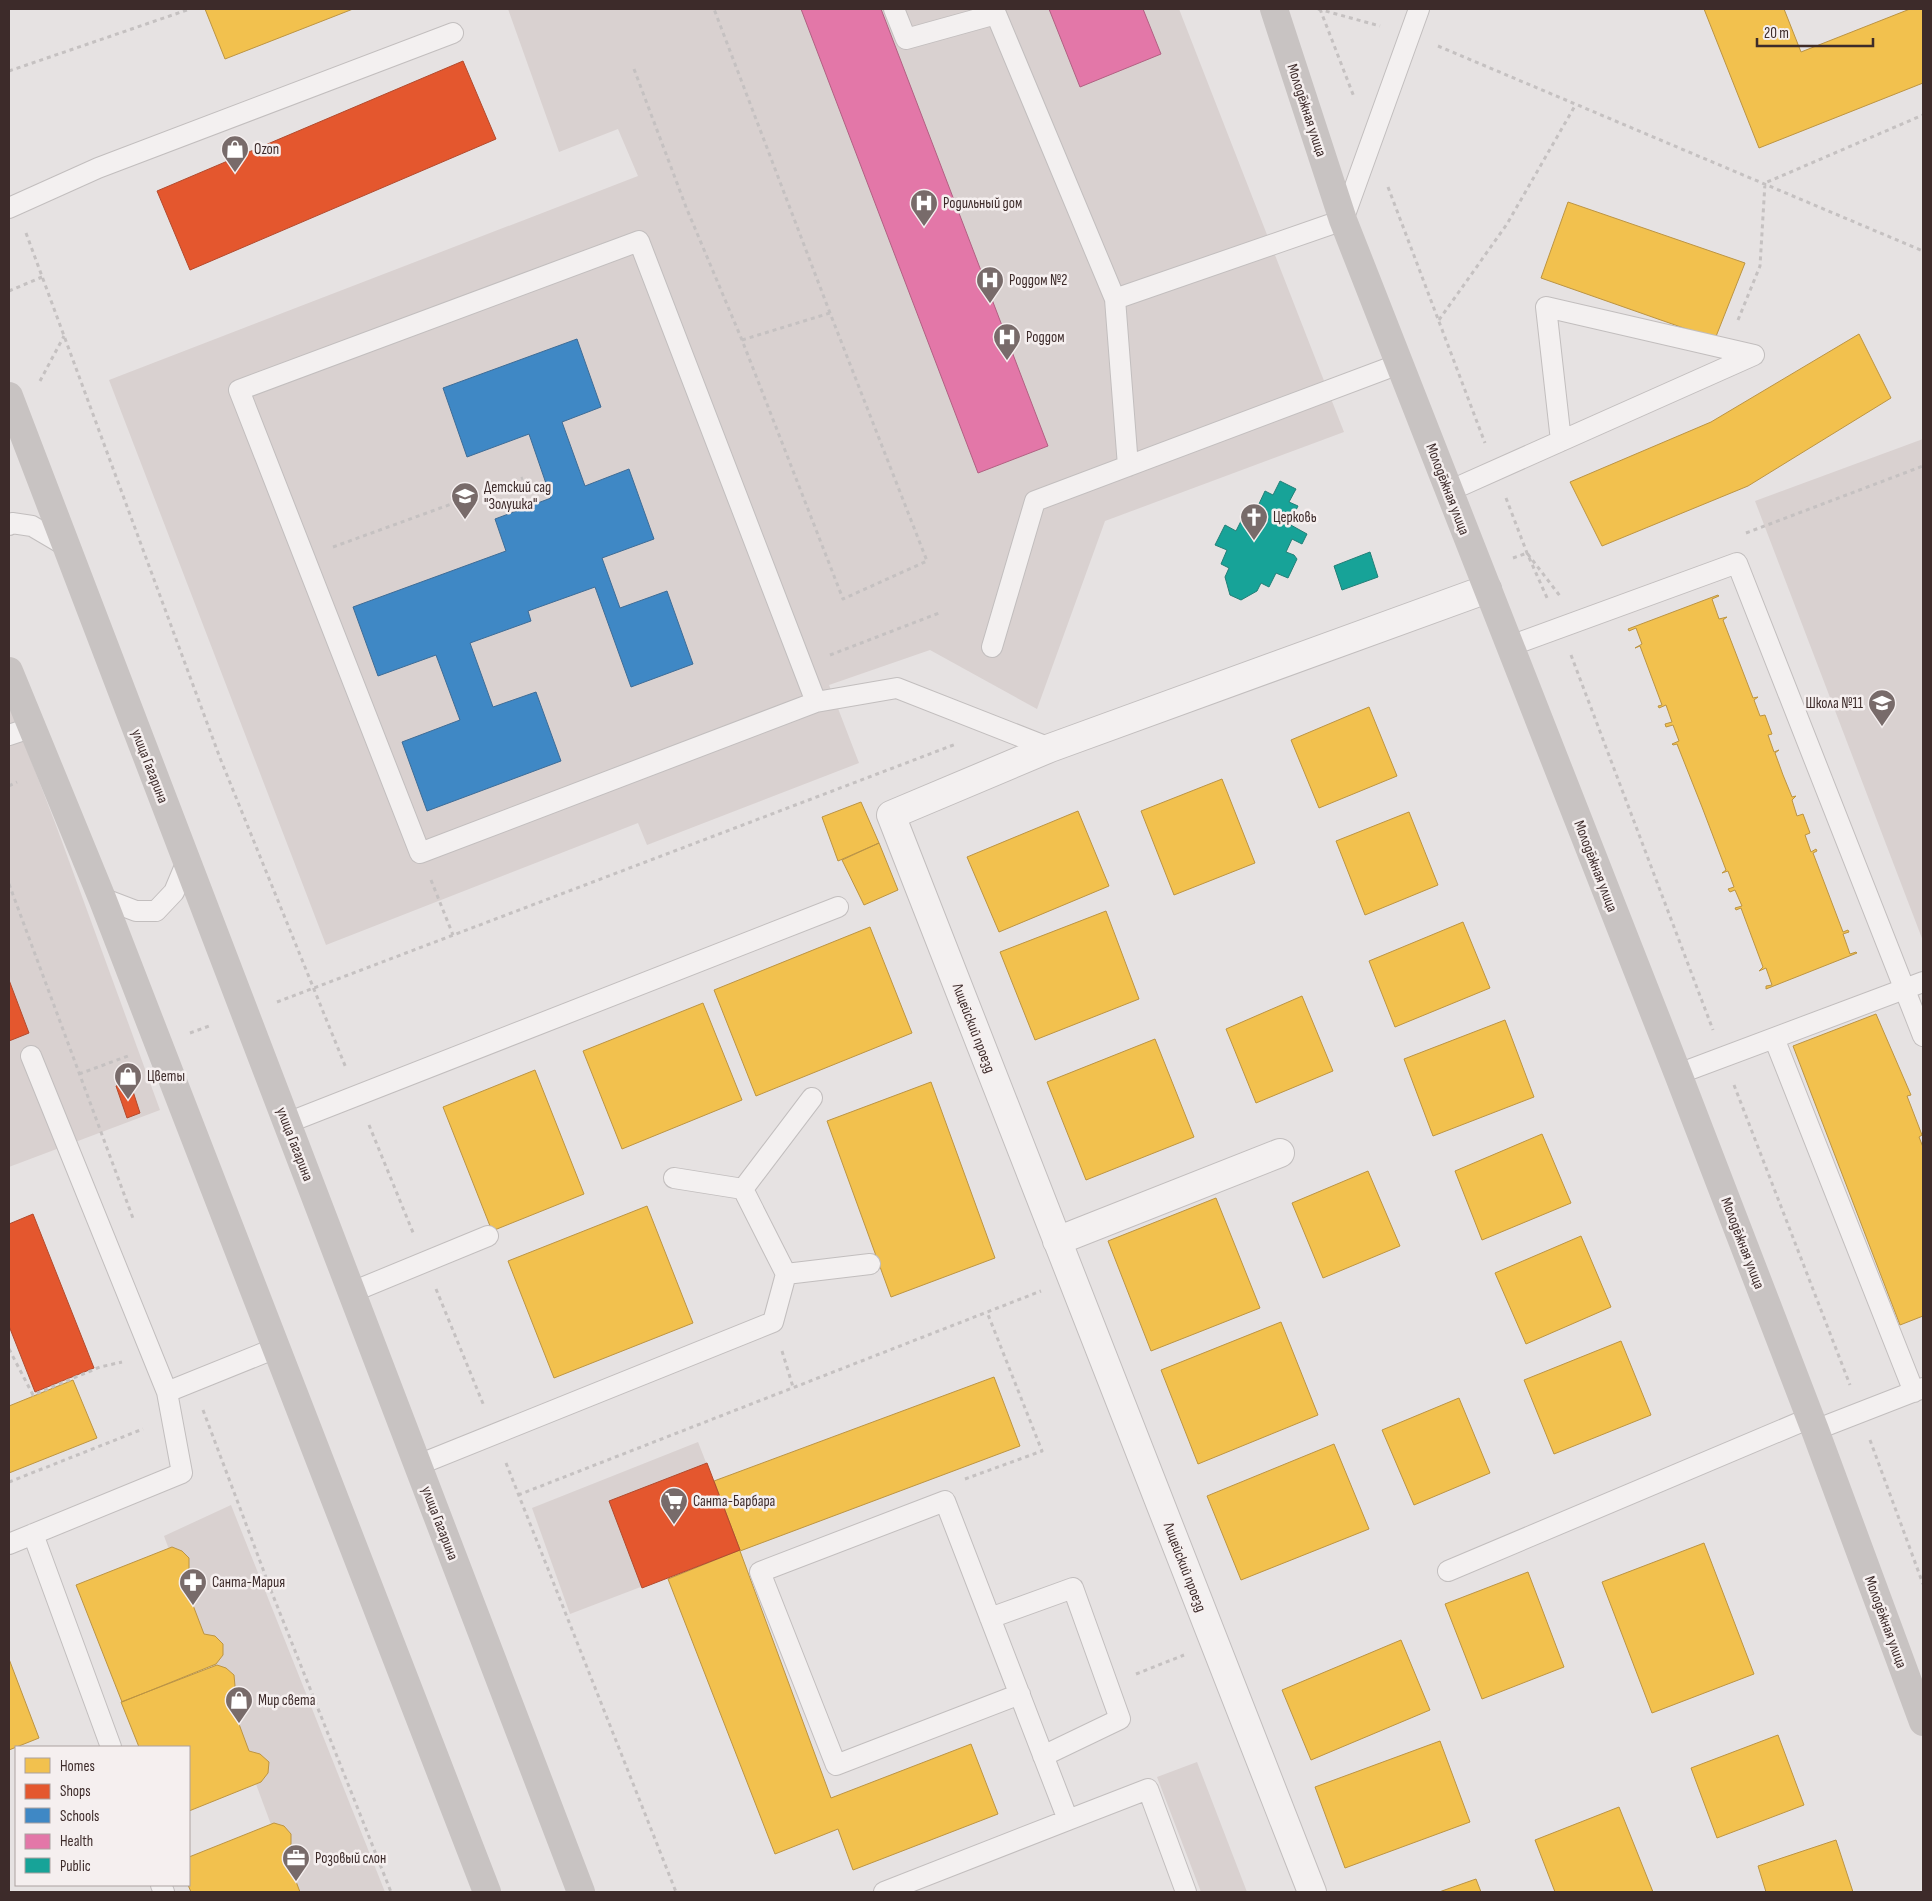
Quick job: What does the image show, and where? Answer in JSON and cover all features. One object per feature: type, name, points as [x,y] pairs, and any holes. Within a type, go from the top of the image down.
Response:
[{"type":"street","name":"Молодёжная улица","points":[[1274,9],[1343,220],[1678,1074],[1813,1424],[1923,1722]]},
{"type":"street","name":"улица Гагарина","points":[[9,396],[581,1892]]},
{"type":"street","points":[[1050,748],[1487,589]]},
{"type":"street","points":[[9,671],[20,731],[102,898],[487,1892]]},
{"type":"street","name":"Лицейский проезд","points":[[1050,748],[891,815],[1312,1892]]},
{"type":"street","points":[[1057,1241],[1280,1153]]},
{"type":"lane","points":[[894,9],[906,39],[996,14],[1115,299],[1128,466]]},
{"type":"lane","points":[[1115,299],[1343,220],[1419,9]]},
{"type":"lane","points":[[12,206],[98,168],[453,33]]},
{"type":"lane","points":[[816,702],[639,241],[239,390],[420,853],[816,702],[898,688],[1050,748]]},
{"type":"lane","points":[[1449,491],[1754,355],[1546,307],[1561,441]]},
{"type":"lane","points":[[992,647],[1035,501],[1399,364]]},
{"type":"lane","points":[[9,526],[12,522],[32,526],[66,546]]},
{"type":"lane","points":[[1510,646],[1737,563],[1914,985],[1923,1036]]},
{"type":"lane","points":[[102,898],[136,911],[156,911],[174,892],[187,861]]},
{"type":"lane","points":[[287,1123],[838,907]]},
{"type":"lane","points":[[1678,1074],[1914,985]]},
{"type":"lane","points":[[1448,1571],[1813,1424],[1860,1412],[1919,1390],[1774,1038]]},
{"type":"lane","points":[[9,1544],[182,1473],[167,1392],[30,1056]]},
{"type":"lane","points":[[743,1189],[812,1098]]},
{"type":"lane","points":[[674,1178],[743,1189]]},
{"type":"lane","points":[[418,1465],[773,1322],[786,1274],[743,1189]]},
{"type":"lane","points":[[352,1292],[488,1236]]},
{"type":"lane","points":[[786,1274],[870,1264]]},
{"type":"lane","points":[[167,1392],[276,1348]]},
{"type":"lane","points":[[1020,1694],[836,1765],[760,1572],[945,1501],[1020,1694],[1068,1820]]},
{"type":"lane","points":[[33,1534],[110,1746]]},
{"type":"lane","points":[[990,1618],[1073,1588],[1120,1719],[1043,1756]]},
{"type":"lane","points":[[884,1892],[1148,1789],[1186,1892]]},
{"type":"path","points":[[9,70],[190,9]]},
{"type":"path","points":[[634,69],[686,207],[742,340],[843,600],[927,561],[714,9]]},
{"type":"path","points":[[1319,9],[1410,34],[1923,251]]},
{"type":"path","points":[[1319,9],[1528,553],[1560,627],[1860,1412],[1923,1584]]},
{"type":"path","points":[[1439,320],[1507,224],[1576,104]]},
{"type":"path","points":[[1765,183],[1923,115]]},
{"type":"path","points":[[1726,349],[1760,266],[1765,183]]},
{"type":"path","points":[[12,206],[42,277],[220,758],[495,1434],[676,1892]]},
{"type":"path","points":[[9,291],[42,277]]},
{"type":"path","points":[[742,340],[830,313]]},
{"type":"path","points":[[304,558],[523,478]]},
{"type":"path","points":[[803,666],[939,613]]},
{"type":"path","points":[[304,992],[999,728]]},
{"type":"path","points":[[420,853],[453,935]]},
{"type":"path","points":[[79,1074],[245,1013]]},
{"type":"path","points":[[518,1495],[1072,1279]]},
{"type":"path","points":[[959,1482],[1042,1451],[987,1312]]},
{"type":"path","points":[[773,1322],[793,1387]]},
{"type":"path","points":[[9,1349],[33,1394],[100,1367],[152,1354]]},
{"type":"path","points":[[9,1482],[172,1418]]},
{"type":"path","points":[[1108,1685],[1215,1643]]},
{"type":"shaded area","points":[[508,9],[1179,9],[1344,432],[1105,521],[1037,709],[930,650],[829,685],[859,763],[647,845],[638,823],[326,945],[109,380],[638,176],[618,129],[559,152]]},
{"type":"shaded area","name":"Школа №11","points":[[1923,439],[1923,941],[1755,501]]},
{"type":"shaded area","points":[[9,703],[57,828],[160,1110],[9,1167]]},
{"type":"shaded area","points":[[698,1442],[740,1549],[570,1614],[532,1508]]},
{"type":"shaded area","points":[[231,1505],[385,1892],[296,1892],[164,1536]]},
{"type":"shaded area","points":[[1197,1762],[1247,1892],[1201,1892],[1157,1777]]},
{"type":"building: Homes","points":[[205,9],[353,9],[225,59]]},
{"type":"building: Homes","points":[[1704,9],[1784,9],[1801,52],[1910,9],[1923,9],[1923,83],[1759,148]]},
{"type":"building: Homes","points":[[1568,202],[1745,263],[1715,339],[1541,278]]},
{"type":"building: Homes","points":[[1859,334],[1891,398],[1748,486],[1602,546],[1570,482],[1711,422]]},
{"type":"building: Homes","points":[[1718,595],[1712,599],[1719,619],[1727,617],[1723,620],[1753,698],[1758,697],[1754,700],[1760,716],[1765,715],[1772,734],[1768,735],[1774,752],[1779,750],[1775,753],[1783,775],[1792,797],[1796,796],[1792,800],[1797,816],[1803,814],[1810,833],[1805,835],[1811,852],[1816,849],[1817,851],[1813,853],[1843,932],[1848,930],[1849,932],[1843,934],[1850,954],[1857,953],[1766,989],[1766,986],[1772,985],[1766,968],[1759,971],[1763,967],[1741,908],[1736,910],[1735,908],[1742,906],[1735,890],[1730,892],[1728,889],[1734,887],[1728,871],[1722,873],[1726,870],[1702,807],[1677,744],[1672,744],[1679,741],[1673,725],[1666,727],[1665,724],[1672,722],[1666,705],[1659,708],[1658,706],[1662,705],[1640,646],[1635,648],[1642,644],[1636,628],[1629,631],[1628,629]]},
{"type":"building: Homes","points":[[1369,707],[1397,776],[1319,808],[1291,740]]},
{"type":"building: Homes","points":[[1222,779],[1255,863],[1174,895],[1141,811]]},
{"type":"building: Homes","points":[[861,802],[879,843],[838,861],[822,817]]},
{"type":"building: Homes","points":[[1078,811],[1109,886],[999,932],[967,857]]},
{"type":"building: Homes","points":[[1409,812],[1438,885],[1365,915],[1336,841]]},
{"type":"building: Homes","points":[[879,843],[898,890],[864,905],[842,860]]},
{"type":"building: Homes","points":[[1106,911],[1139,999],[1035,1040],[1000,952]]},
{"type":"building: Homes","points":[[1463,922],[1490,988],[1395,1027],[1369,961]]},
{"type":"building: Homes","points":[[870,927],[912,1033],[756,1096],[714,990]]},
{"type":"building: Homes","points":[[1302,996],[1333,1071],[1256,1103],[1226,1029]]},
{"type":"building: Homes","points":[[703,1003],[742,1100],[622,1149],[583,1051]]},
{"type":"building: Homes","points":[[1876,1014],[1911,1095],[1907,1096],[1922,1135],[1919,1137],[1923,1147],[1923,1316],[1900,1325],[1793,1046]]},
{"type":"building: Homes","points":[[1505,1020],[1534,1097],[1433,1136],[1404,1059]]},
{"type":"building: Homes","points":[[1155,1039],[1194,1137],[1086,1180],[1047,1082]]},
{"type":"building: Homes","points":[[535,1070],[584,1194],[492,1231],[443,1107]]},
{"type":"building: Homes","points":[[931,1082],[995,1258],[891,1297],[827,1121]]},
{"type":"building: Homes","points":[[1542,1134],[1571,1203],[1482,1240],[1455,1171]]},
{"type":"building: Homes","points":[[1368,1171],[1400,1246],[1323,1278],[1292,1203]]},
{"type":"building: Homes","points":[[1216,1198],[1260,1308],[1151,1351],[1108,1241]]},
{"type":"building: Homes","points":[[647,1206],[693,1323],[554,1378],[508,1261]]},
{"type":"building: Homes","points":[[1581,1236],[1611,1307],[1526,1344],[1495,1273]]},
{"type":"building: Homes","points":[[1281,1322],[1318,1415],[1198,1464],[1161,1370]]},
{"type":"building: Homes","points":[[1621,1341],[1651,1415],[1554,1454],[1524,1380]]},
{"type":"building: Homes","points":[[994,1377],[1020,1446],[740,1551],[831,1798],[971,1744],[998,1814],[853,1870],[838,1829],[775,1854],[668,1579],[740,1550],[714,1481]]},
{"type":"building: Homes","points":[[73,1380],[97,1438],[9,1473],[9,1406]]},
{"type":"building: Homes","points":[[1459,1398],[1490,1473],[1414,1505],[1382,1430]]},
{"type":"building: Homes","points":[[1334,1444],[1369,1529],[1241,1580],[1207,1496]]},
{"type":"building: Homes","points":[[1704,1543],[1754,1674],[1652,1713],[1602,1582]]},
{"type":"building: Homes","points":[[172,1547],[182,1551],[189,1558],[189,1568],[183,1579],[204,1634],[215,1636],[223,1644],[223,1655],[216,1664],[122,1702],[76,1585]]},
{"type":"building: Homes","points":[[1528,1572],[1564,1667],[1482,1699],[1445,1604]]},
{"type":"building: Homes","points":[[1401,1640],[1430,1710],[1311,1760],[1282,1690]]},
{"type":"building: Homes","points":[[9,1659],[39,1738],[9,1750]]},
{"type":"building: Homes","points":[[217,1665],[226,1668],[234,1675],[235,1686],[229,1697],[249,1751],[260,1754],[269,1762],[268,1773],[261,1782],[190,1811],[190,1746],[139,1746],[121,1702]]},
{"type":"building: Homes","points":[[1778,1735],[1804,1805],[1717,1838],[1691,1768]]},
{"type":"building: Homes","points":[[1440,1741],[1470,1822],[1345,1868],[1315,1787]]},
{"type":"building: Homes","points":[[1619,1807],[1653,1892],[1555,1892],[1535,1840]]},
{"type":"building: Homes","points":[[274,1823],[284,1826],[291,1834],[291,1844],[286,1855],[300,1892],[191,1892],[188,1886],[190,1886],[190,1857]]},
{"type":"building: Homes","points":[[1836,1840],[1853,1892],[1766,1892],[1758,1866]]},
{"type":"building: Homes","points":[[1476,1879],[1481,1892],[1439,1892]]},
{"type":"building: Shops","points":[[463,61],[496,139],[190,270],[157,191]]},
{"type":"building: Shops","points":[[9,980],[29,1033],[9,1041]]},
{"type":"building: Shops","name":"Цветы","points":[[130,1082],[140,1113],[127,1118],[116,1086]]},
{"type":"building: Shops","points":[[33,1214],[94,1368],[35,1392],[9,1326],[9,1224]]},
{"type":"building: Shops","name":"Санта-Барбара","points":[[707,1463],[740,1550],[642,1588],[609,1501]]},
{"type":"building: Schools","points":[[577,339],[601,407],[562,422],[585,486],[629,469],[654,539],[602,558],[620,608],[667,591],[693,664],[631,687],[595,587],[528,611],[531,621],[470,643],[493,707],[536,692],[561,761],[427,811],[402,742],[460,720],[436,655],[378,676],[353,607],[506,551],[495,519],[551,498],[529,434],[467,457],[443,388]]},
{"type":"building: Health","name":"Родильный дом","points":[[801,9],[881,9],[1048,446],[978,473]]},
{"type":"building: Health","points":[[1049,9],[1143,9],[1161,54],[1080,87]]},
{"type":"building: Public","name":"Церковь","points":[[1280,481],[1296,489],[1289,502],[1298,506],[1289,524],[1307,534],[1302,544],[1292,539],[1286,552],[1294,555],[1297,559],[1288,578],[1276,573],[1269,587],[1261,583],[1257,591],[1241,600],[1230,595],[1225,577],[1229,568],[1221,564],[1227,550],[1215,545],[1225,525],[1236,531],[1244,515],[1252,519],[1265,491],[1273,495]]},
{"type":"building: Public","points":[[1370,552],[1378,577],[1342,590],[1334,566]]},
{"type":"place","name":"Ozon","points":[[235,173]]},
{"type":"place","name":"Родильный дом","points":[[924,227]]},
{"type":"place","name":"Роддом №2","points":[[990,304]]},
{"type":"place","name":"Роддом","points":[[1007,361]]},
{"type":"place","name":"Детский сад \"Золушка\"","points":[[465,520]]},
{"type":"place","name":"Церковь","points":[[1254,541]]},
{"type":"place","name":"Школа №11","points":[[1882,727]]},
{"type":"place","name":"Цветы","points":[[128,1100]]},
{"type":"place","name":"Санта-Барбара","points":[[674,1525]]},
{"type":"place","name":"Санта-Мария","points":[[193,1606]]},
{"type":"place","name":"Мир света","points":[[239,1724]]},
{"type":"place","name":"Розовый слон","points":[[296,1882]]}]
